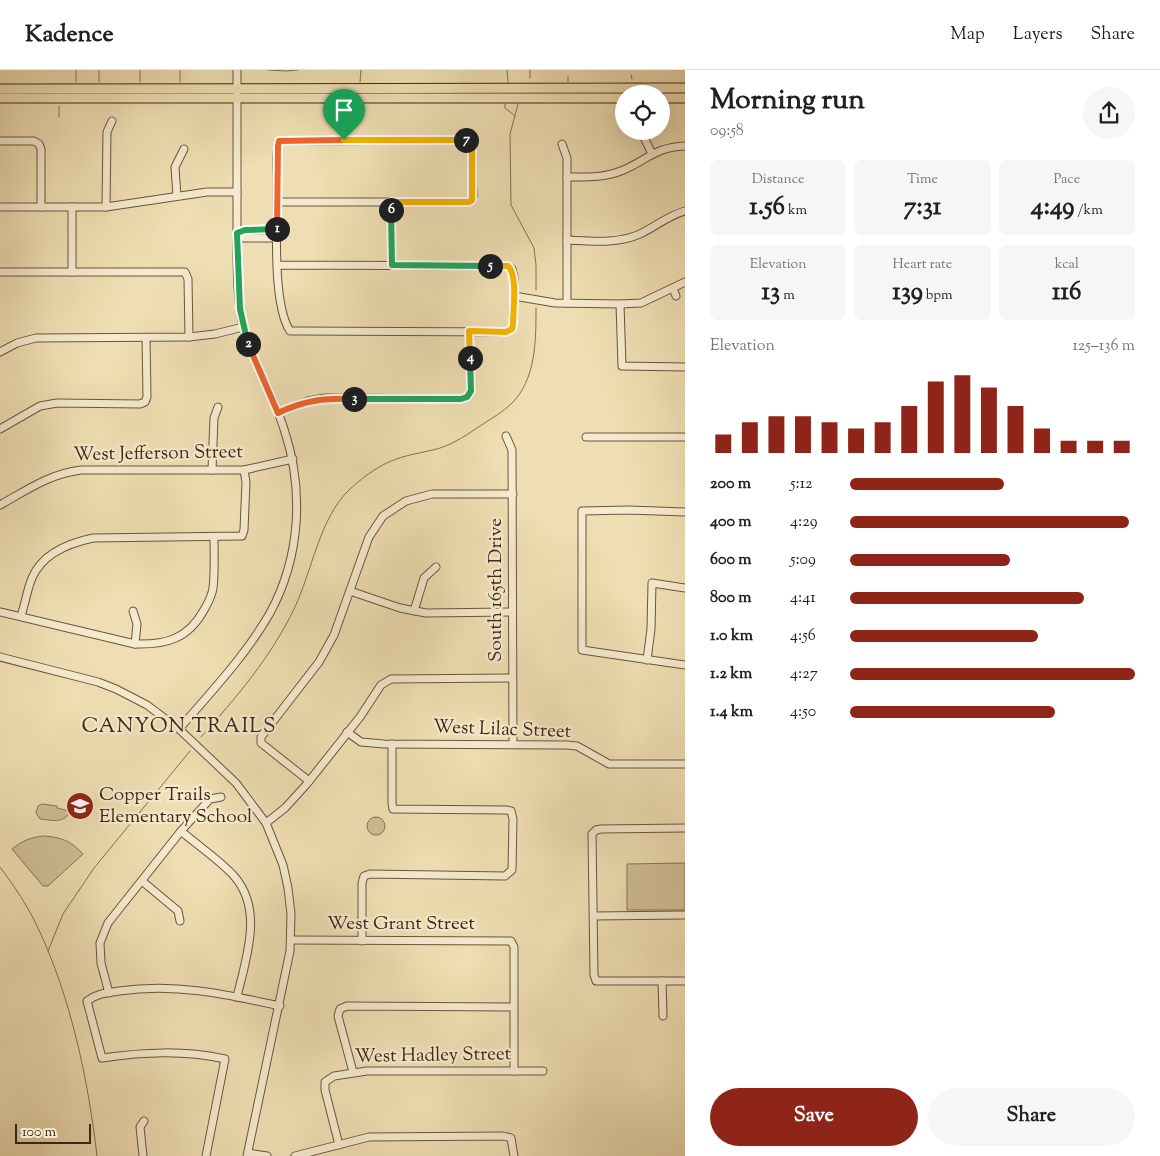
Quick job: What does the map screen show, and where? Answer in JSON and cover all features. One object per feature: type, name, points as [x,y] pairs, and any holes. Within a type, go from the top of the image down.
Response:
[{"type":"main road","points":[[507,98],[524,94],[547,94],[554,91],[555,88]]},
{"type":"main road","points":[[0,98],[555,88],[685,88]]},
{"type":"main road","points":[[0,89],[507,98],[615,98]]},
{"type":"main road","points":[[670,98],[685,98]]},
{"type":"street","points":[[179,728],[236,662],[271,611],[286,572],[295,536],[297,500],[293,459],[278,413],[243,327],[238,286],[237,70]]},
{"type":"street","points":[[106,207],[107,132],[112,121]]},
{"type":"street","points":[[277,202],[469,202],[472,200],[471,142],[465,140],[279,141],[277,202],[278,287],[286,324],[290,331],[506,332],[512,329],[514,277],[512,269],[508,266],[278,265]]},
{"type":"street","points":[[645,140],[652,154]]},
{"type":"street","points":[[0,141],[34,142],[39,144],[41,207]]},
{"type":"street","points":[[562,144],[567,158],[567,303]]},
{"type":"street","points":[[567,177],[608,175],[621,171],[663,149],[685,146]]},
{"type":"street","points":[[177,196],[175,166],[184,149]]},
{"type":"street","points":[[0,207],[106,207],[215,191],[237,192]]},
{"type":"street","points":[[391,202],[392,265]]},
{"type":"street","points":[[72,207],[72,272]]},
{"type":"street","points":[[567,240],[622,239],[640,234],[685,211]]},
{"type":"street","points":[[237,233],[244,238],[277,234]]},
{"type":"street","points":[[0,272],[184,272],[188,279],[189,337]]},
{"type":"street","points":[[514,296],[567,303],[641,303],[685,282]]},
{"type":"street","points":[[672,288],[676,296]]},
{"type":"street","points":[[620,304],[622,366],[685,367]]},
{"type":"street","points":[[0,352],[17,342],[36,338],[189,337],[215,334],[243,327]]},
{"type":"street","points":[[278,413],[308,401],[326,398],[461,399],[467,397],[471,391],[469,331]]},
{"type":"street","points":[[0,428],[40,406],[57,403],[140,404],[145,402],[146,338]]},
{"type":"street","points":[[212,470],[214,418],[218,407]]},
{"type":"street","name":"South 165th Drive","points":[[506,436],[512,450],[512,744]]},
{"type":"street","points":[[586,437],[685,437]]},
{"type":"street","name":"West Jefferson Street","points":[[0,505],[48,478],[68,472],[81,470],[244,470],[293,459]]},
{"type":"street","points":[[21,616],[32,577],[39,567],[55,552],[77,541],[93,538],[242,536],[244,530],[246,482],[244,470]]},
{"type":"street","points":[[309,781],[261,743],[261,737],[318,662],[334,635],[369,537],[383,516],[406,501],[432,494],[512,494]]},
{"type":"street","points":[[685,512],[628,510],[582,512],[582,650],[685,665]]},
{"type":"street","points":[[0,612],[135,644],[154,645],[174,640],[194,625],[211,597],[214,580],[214,537]]},
{"type":"street","points":[[414,611],[424,578],[436,567]]},
{"type":"street","points":[[647,660],[651,629],[652,583],[685,588]]},
{"type":"street","points":[[350,591],[426,613],[512,612]]},
{"type":"street","points":[[133,611],[137,624],[135,644]]},
{"type":"street","points":[[0,657],[80,677],[116,689],[147,705],[179,728],[236,783],[266,823],[286,875],[291,906],[291,940],[280,1006],[248,1154],[267,1156]]},
{"type":"street","points":[[266,823],[285,808],[309,781],[360,717],[381,685],[391,679],[512,678]]},
{"type":"street","name":"West Lilac Street","points":[[347,732],[361,742],[392,744],[545,743],[577,746],[609,764],[685,764]]},
{"type":"street","points":[[362,941],[362,883],[364,876],[370,874],[504,876],[510,874],[512,870],[513,819],[511,811],[393,809],[392,744]]},
{"type":"street","points":[[109,993],[101,963],[100,943],[108,923],[210,799],[221,797]]},
{"type":"street","points":[[685,828],[601,829],[596,830],[592,834],[594,975],[596,980],[685,981]]},
{"type":"street","points":[[182,831],[233,875],[245,895],[250,917],[250,934],[238,997]]},
{"type":"street","points":[[142,881],[178,911],[180,921]]},
{"type":"street","points":[[594,916],[685,915]]},
{"type":"street","name":"West Grant Street","points":[[291,940],[511,941],[514,947],[513,1007]]},
{"type":"street","points":[[662,981],[663,1016]]},
{"type":"street","points":[[206,1156],[225,1058],[174,1052],[137,1053],[102,1058],[87,1001],[94,995],[152,988],[178,988],[212,992],[280,1006]]},
{"type":"street","points":[[354,1072],[338,1016],[340,1009],[348,1006],[513,1007],[514,1071]]},
{"type":"street","name":"West Hadley Street","points":[[339,1144],[325,1090],[325,1082],[334,1076],[354,1072],[543,1071]]},
{"type":"street","points":[[143,1156],[140,1127],[144,1121]]},
{"type":"street","points":[[295,1156],[369,1137],[503,1136],[511,1138],[514,1156]]},
{"type":"shaded area","points":[[42,804],[57,806],[57,808],[70,813],[60,820],[40,819],[36,813],[38,806]]},
{"type":"shaded area","points":[[372,817],[380,817],[385,822],[383,833],[372,835],[367,830],[367,822]]},
{"type":"shaded area","points":[[44,836],[65,840],[83,854],[48,886],[43,886],[12,849],[27,840]]},
{"type":"shaded area","points":[[685,863],[685,910],[627,910],[627,864]]},
{"type":"waterway","points":[[76,70],[76,82]]},
{"type":"waterway","points":[[99,70],[99,82]]},
{"type":"waterway","points":[[140,70],[140,82]]},
{"type":"waterway","points":[[180,70],[180,82]]},
{"type":"waterway","points":[[268,70],[298,70]]},
{"type":"waterway","points":[[360,82],[361,70]]},
{"type":"waterway","points":[[507,70],[508,82]]},
{"type":"waterway","points":[[530,70],[530,78]]},
{"type":"waterway","points":[[631,75],[632,79]]},
{"type":"waterway","points":[[568,76],[568,82]]},
{"type":"waterway","points":[[505,104],[505,108],[515,116]]},
{"type":"waterway","points":[[518,104],[510,134],[511,205],[534,248],[536,290]]},
{"type":"waterway","points":[[59,106],[59,117]]},
{"type":"waterway","points":[[201,737],[240,692],[275,644],[294,609],[330,516],[349,490],[368,474],[389,462],[437,449],[461,438],[505,410],[519,394],[530,372],[533,359],[536,334],[536,308]]},
{"type":"waterway","points":[[48,951],[63,914],[94,868],[190,751]]},
{"type":"waterway","points":[[0,867],[34,920],[60,982],[83,1068],[97,1156]]},
{"type":"place","name":"Copper Trails Elementary School","points":[[80,806]]},
{"type":"district","name":"CANYON TRAILS","points":[[179,727]]},
{"type":"route","points":[[344,140],[465,140],[471,142],[472,200],[469,202],[391,202],[392,265],[508,266],[512,269],[514,277],[512,329],[506,332],[469,331],[471,391],[467,397],[461,399],[326,398],[308,401],[278,413],[243,327],[238,286],[237,233],[245,230],[277,231],[279,141],[344,140]]}]
